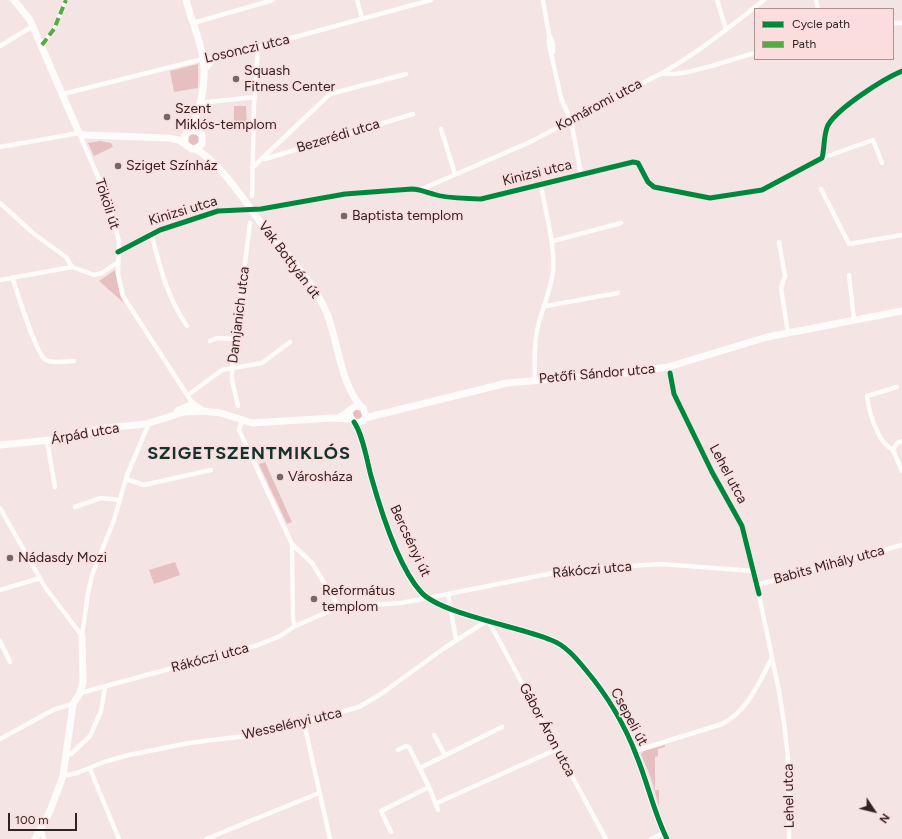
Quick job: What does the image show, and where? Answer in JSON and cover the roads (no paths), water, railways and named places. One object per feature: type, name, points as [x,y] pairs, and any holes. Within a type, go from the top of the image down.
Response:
[{"type":"street","name":"Tököli út","points":[[14,0],[26,13],[42,45],[102,186],[114,221],[119,242],[118,262],[120,286],[123,296],[193,404]]},
{"type":"street","points":[[42,45],[54,29],[66,0]]},
{"type":"street","points":[[186,0],[193,23],[200,60],[204,72]]},
{"type":"street","points":[[193,23],[273,0]]},
{"type":"street","points":[[358,0],[362,18]]},
{"type":"street","name":"Losonczi utca","points":[[63,94],[258,47],[431,0]]},
{"type":"street","points":[[543,0],[549,35],[548,44],[561,98],[571,121],[581,174]]},
{"type":"street","points":[[717,0],[726,29]]},
{"type":"street","name":"Komáromi utca","points":[[422,189],[530,142],[662,73],[676,65],[764,0]]},
{"type":"street","points":[[0,46],[33,26]]},
{"type":"street","points":[[252,196],[258,47]]},
{"type":"street","points":[[662,73],[667,75],[699,69],[754,53]]},
{"type":"street","points":[[185,144],[197,117],[204,72],[214,58]]},
{"type":"street","points":[[882,163],[873,140],[822,158],[825,132],[832,119],[870,89],[887,78],[902,71]]},
{"type":"street","points":[[252,168],[330,94],[406,74]]},
{"type":"street","points":[[199,103],[255,97]]},
{"type":"street","name":"Bezerédi utca","points":[[263,159],[412,114]]},
{"type":"street","points":[[441,129],[455,174]]},
{"type":"street","points":[[0,147],[79,133],[168,138],[179,140],[190,148],[195,149],[202,144],[202,135],[191,132],[168,138]]},
{"type":"street","name":"Vak Bottyán út","points":[[202,144],[213,163],[251,209],[319,298],[329,319],[351,403],[351,416]]},
{"type":"street","name":"Vak Bottyán út","points":[[195,149],[213,163]]},
{"type":"street","name":"Kinizsi utca","points":[[118,252],[151,233],[218,211],[261,209],[344,194],[422,189],[432,194],[457,198],[481,199],[507,194],[581,174],[625,164],[638,163],[648,182],[654,187],[710,198],[762,190],[822,158]]},
{"type":"street","points":[[535,379],[534,356],[539,321],[546,306],[552,280],[553,241],[541,184]]},
{"type":"street","points":[[821,189],[849,244],[902,235]]},
{"type":"street","points":[[0,204],[34,234],[66,257],[72,267]]},
{"type":"street","name":"Damjanich utca","points":[[238,406],[232,380],[232,367],[250,223]]},
{"type":"street","points":[[553,241],[621,223]]},
{"type":"street","points":[[151,233],[162,278],[168,294],[187,326]]},
{"type":"street","points":[[779,242],[785,276],[781,288],[788,333]]},
{"type":"street","points":[[0,280],[72,267],[94,276],[102,273],[118,262]]},
{"type":"street","points":[[849,275],[854,320]]},
{"type":"street","points":[[12,277],[22,310],[42,356],[50,362],[74,361]]},
{"type":"street","points":[[546,306],[618,293]]},
{"type":"street","name":"Petőfi Sándor utca","points":[[351,416],[359,423],[364,419],[384,413],[487,387],[535,379],[625,373],[668,367],[767,337],[902,311]]},
{"type":"street","points":[[210,341],[217,338],[236,339]]},
{"type":"street","points":[[188,395],[222,370],[232,367],[262,363],[290,342]]},
{"type":"street","name":"Lehel utca","points":[[668,367],[674,394],[712,472],[742,526],[754,571],[779,691],[788,758],[789,839]]},
{"type":"street","name":"Vak Bottyán út","points":[[342,369],[353,397],[363,408]]},
{"type":"street","points":[[897,387],[867,396],[868,405],[881,438],[893,450],[902,471]]},
{"type":"street","points":[[193,404],[202,411]]},
{"type":"street","name":"Árpád utca","points":[[0,445],[47,440],[106,428],[149,423],[169,416],[193,404]]},
{"type":"street","points":[[339,608],[312,563],[292,544],[239,430],[242,420],[256,423],[333,418],[351,416],[354,407],[363,408]]},
{"type":"street","name":"Petőfi Sándor utca","points":[[363,408],[384,413]]},
{"type":"street","name":"Bercsényi út","points":[[363,408],[364,419],[362,435],[365,452]]},
{"type":"street","name":"Árpád utca","points":[[169,416],[202,411],[221,413],[242,420]]},
{"type":"street","name":"Bercsényi út","points":[[351,416],[365,452],[383,514],[395,544],[415,584],[422,593],[450,608],[488,620]]},
{"type":"street","points":[[35,839],[58,792],[63,776],[73,704],[80,693],[84,659],[82,636],[92,575],[114,520],[126,479],[149,423]]},
{"type":"street","points":[[47,440],[55,487]]},
{"type":"street","points":[[893,450],[897,443],[902,441]]},
{"type":"street","points":[[126,479],[144,485],[211,470]]},
{"type":"street","points":[[75,507],[101,498],[120,500]]},
{"type":"street","points":[[0,508],[2,515],[40,578],[82,636]]},
{"type":"street","points":[[292,544],[293,619],[295,626]]},
{"type":"street","name":"Babits Mihály utca","points":[[757,585],[902,545]]},
{"type":"street","name":"Rákóczi utca","points":[[80,693],[258,645],[280,636],[295,626],[339,608],[400,603],[431,598],[568,570],[661,564],[754,571]]},
{"type":"street","points":[[0,590],[40,578]]},
{"type":"street","points":[[448,594],[456,640]]},
{"type":"street","name":"Wesselényi utca","points":[[63,776],[90,769],[104,762],[136,754],[189,743],[261,734],[359,707],[381,694],[456,640],[488,620]]},
{"type":"street","name":"Gábor Áron utca","points":[[488,620],[606,839]]},
{"type":"street","name":"Csepeli út","points":[[488,620],[546,638],[563,647],[600,686],[619,719],[634,751],[666,836]]},
{"type":"street","points":[[74,626],[84,621]]},
{"type":"street","points":[[0,641],[10,662]]},
{"type":"street","points":[[634,751],[722,724],[730,720],[746,705],[772,658]]},
{"type":"street","points":[[67,755],[71,754],[90,736],[101,711],[105,687]]},
{"type":"street","points":[[0,738],[56,709],[73,704]]},
{"type":"street","points":[[304,723],[330,839]]},
{"type":"street","points":[[420,768],[502,727]]},
{"type":"street","points":[[434,735],[445,755]]},
{"type":"street","points":[[398,750],[408,746],[437,803],[438,810]]},
{"type":"street","points":[[437,803],[557,749]]},
{"type":"street","points":[[90,769],[119,839]]},
{"type":"street","points":[[391,832],[381,811],[429,787]]},
{"type":"street","points":[[206,839],[319,793]]},
{"type":"street","points":[[41,828],[44,839]]},
{"type":"street","points":[[651,839],[666,836]]},
{"type":"place","name":"Squash Fitness Center","points":[[236,79]]},
{"type":"place","name":"Szent Miklós-templom","points":[[167,117]]},
{"type":"place","name":"Sziget Színház","points":[[118,166]]},
{"type":"place","name":"Baptista templom","points":[[344,216]]},
{"type":"place","name":"Városháza","points":[[280,477]]},
{"type":"place","name":"Nádasdy Mozi","points":[[10,558]]},
{"type":"place","name":"Református templom","points":[[314,599]]},
{"type":"district","name":"SZIGETSZENTMIKLÓS","points":[[249,454]]}]
